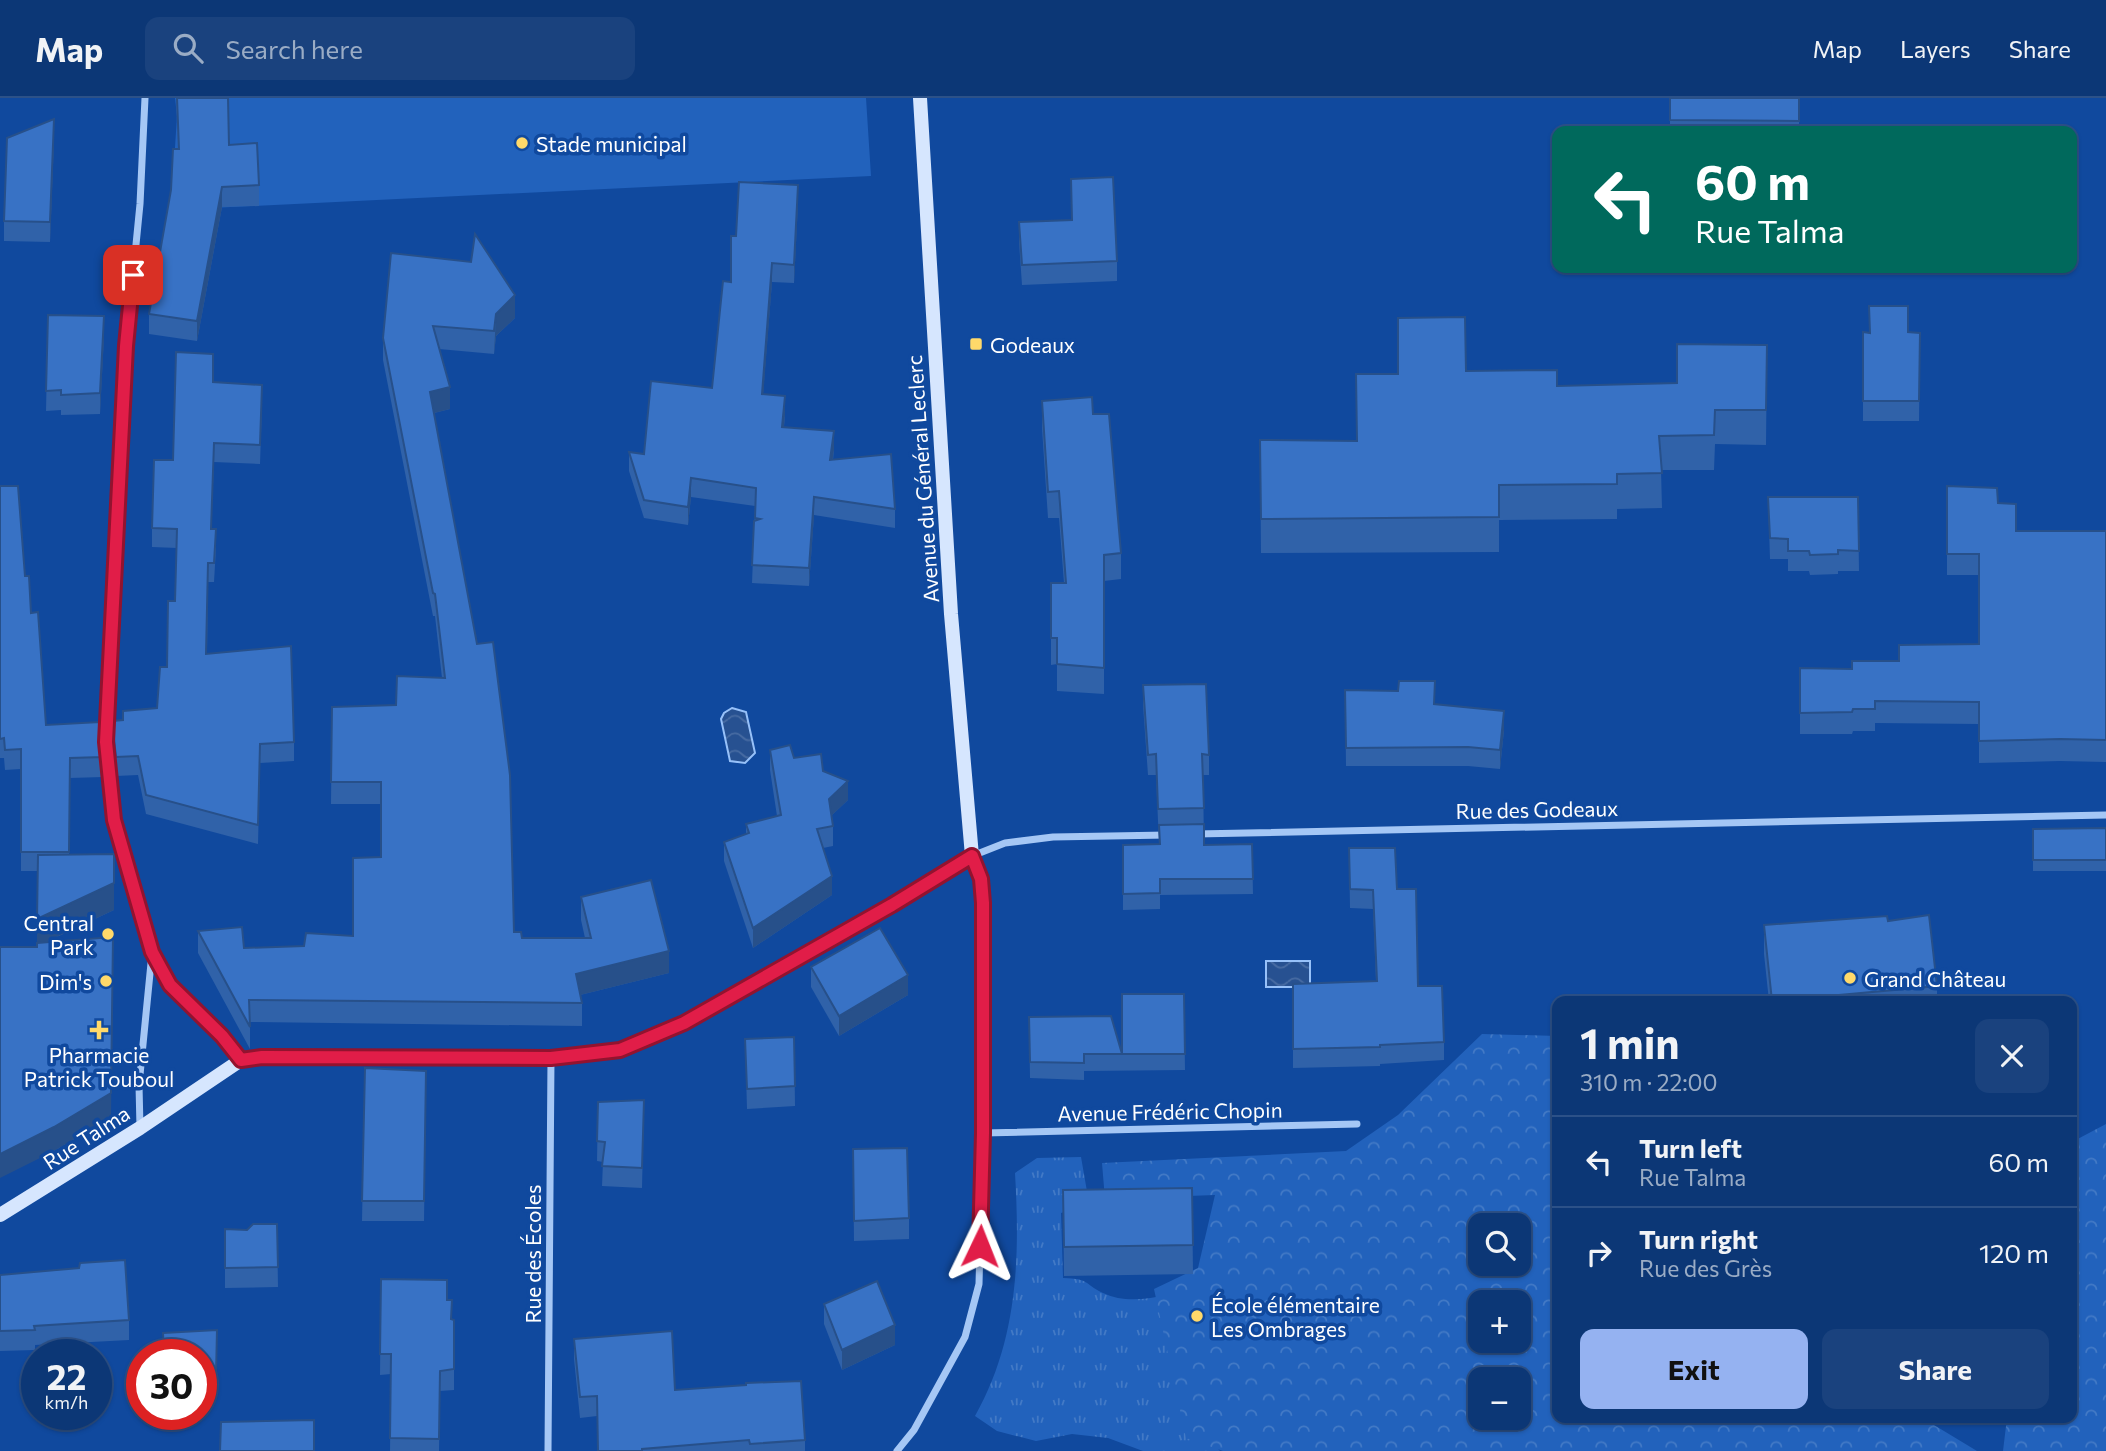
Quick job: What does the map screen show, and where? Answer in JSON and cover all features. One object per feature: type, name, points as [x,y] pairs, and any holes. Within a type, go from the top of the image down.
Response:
[{"type":"main road","name":"Avenue du Général Leclerc","points":[[920,98],[951,614],[972,856]]},
{"type":"main road","name":"Rue Talma","points":[[0,1215],[140,1128],[241,1060],[262,1057],[551,1058],[620,1050],[684,1023],[892,905],[972,856]]},
{"type":"street","points":[[145,98],[140,204],[126,346],[106,742],[114,820],[152,952],[170,985],[222,1036],[241,1060]]},
{"type":"street","name":"Rue des Godeaux","points":[[1190,834],[2106,815]]},
{"type":"street","points":[[897,1451],[914,1430],[965,1337],[979,1284],[983,1133],[983,903],[981,879],[972,856],[1005,842],[1053,837],[1176,834]]},
{"type":"street","points":[[140,1128],[139,1085],[152,952]]},
{"type":"street","name":"Rue des Écoles","points":[[548,1451],[551,1058]]},
{"type":"street","name":"Avenue Frédéric Chopin","points":[[983,1133],[1357,1124]]},
{"type":"green space","name":"Stade municipal","points":[[175,98],[866,98],[871,176],[171,210],[177,116]]},
{"type":"green space","points":[[1482,1034],[1552,1036],[1552,1423],[1933,1423],[1977,1451],[1223,1451],[1186,1438],[1154,1289],[1198,1268],[1215,1195],[1105,1199],[1102,1163],[1346,1151],[1398,1115]]},
{"type":"green space","points":[[2106,1124],[2106,1451],[2003,1451],[2006,1423],[2077,1423],[2077,1139]]},
{"type":"green space","points":[[1081,1157],[1089,1203],[1061,1213],[1063,1278],[1082,1281],[1103,1293],[1119,1298],[1143,1299],[1168,1295],[1193,1421],[1220,1451],[1143,1451],[1108,1438],[1072,1434],[1036,1441],[997,1431],[975,1416],[1000,1358],[1013,1298],[1017,1236],[1015,1173],[1037,1158]]},
{"type":"water","points":[[732,708],[746,712],[755,753],[745,763],[730,761],[721,719],[724,713]]},
{"type":"water","points":[[1266,961],[1310,961],[1310,987],[1266,987]]},
{"type":"building","points":[[177,98],[228,98],[229,145],[257,143],[259,185],[222,187],[197,321],[149,314],[171,190],[173,149],[179,149]]},
{"type":"building","points":[[1670,98],[1799,98],[1799,121],[1670,120]]},
{"type":"building","points":[[54,119],[50,222],[4,221],[7,138]]},
{"type":"building","points":[[1113,177],[1117,261],[1022,265],[1019,222],[1072,220],[1071,179]]},
{"type":"building","points":[[739,182],[798,185],[794,265],[772,263],[762,394],[785,396],[782,427],[834,431],[830,460],[891,454],[895,509],[814,497],[809,568],[752,565],[754,521],[760,519],[755,518],[756,488],[691,478],[688,507],[644,500],[629,452],[644,454],[651,381],[712,388],[723,281],[731,282],[731,236],[736,236]]},
{"type":"building","points":[[475,234],[515,295],[496,314],[494,331],[433,326],[450,387],[430,392],[477,644],[493,642],[510,775],[514,932],[521,932],[522,938],[591,938],[581,897],[651,880],[669,951],[576,974],[582,1003],[249,1000],[250,1027],[198,931],[242,927],[244,948],[304,946],[306,933],[353,936],[353,858],[381,857],[381,782],[331,782],[332,707],[396,705],[397,676],[445,678],[435,594],[383,338],[391,253],[471,262]]},
{"type":"building","points":[[1869,306],[1908,306],[1908,332],[1920,333],[1919,401],[1863,401],[1863,332],[1870,333]]},
{"type":"building","points":[[48,315],[104,316],[100,393],[61,395],[61,390],[46,391]]},
{"type":"building","points":[[1465,317],[1466,371],[1557,370],[1557,386],[1677,383],[1677,344],[1767,345],[1766,410],[1715,410],[1714,435],[1659,436],[1662,473],[1617,474],[1617,484],[1499,485],[1499,517],[1261,519],[1260,440],[1357,441],[1356,374],[1398,374],[1398,318]]},
{"type":"building","points":[[176,352],[213,354],[213,382],[262,385],[260,445],[214,443],[211,529],[216,529],[214,563],[208,563],[206,654],[291,646],[294,742],[260,744],[258,825],[146,795],[138,756],[116,757],[112,721],[123,720],[123,711],[157,708],[160,667],[167,667],[168,601],[175,601],[177,529],[152,528],[154,460],[173,460]]},
{"type":"building","points":[[1092,397],[1093,414],[1109,414],[1121,553],[1104,555],[1104,668],[1057,664],[1057,638],[1051,638],[1051,583],[1066,583],[1059,491],[1048,492],[1042,401]]},
{"type":"building","points":[[0,486],[18,486],[25,576],[29,576],[31,613],[38,612],[46,725],[100,722],[103,757],[70,758],[69,852],[21,852],[21,749],[5,750],[4,738],[0,739]]},
{"type":"building","points":[[1947,486],[1997,488],[1998,503],[2016,504],[2016,531],[2106,531],[2106,740],[1979,741],[1979,702],[1875,701],[1875,709],[1800,713],[1800,668],[1852,669],[1852,661],[1899,661],[1899,645],[1979,644],[1979,554],[1947,554]]},
{"type":"building","points":[[1768,497],[1858,497],[1859,551],[1838,550],[1838,554],[1810,555],[1809,551],[1788,551],[1788,539],[1770,538]]},
{"type":"building","points":[[1399,681],[1435,681],[1434,704],[1504,711],[1500,750],[1468,747],[1346,748],[1345,690],[1398,691]]},
{"type":"building","points":[[1206,684],[1209,755],[1202,754],[1204,808],[1158,809],[1156,754],[1148,755],[1143,685]]},
{"type":"building","points":[[790,745],[794,758],[821,754],[823,771],[848,781],[829,799],[833,826],[817,829],[832,876],[753,928],[724,842],[749,833],[746,824],[781,815],[770,750]]},
{"type":"building","points":[[1204,824],[1204,845],[1252,844],[1253,879],[1160,879],[1160,893],[1123,894],[1123,845],[1160,844],[1159,825]]},
{"type":"building","points":[[2106,828],[2106,860],[2033,860],[2033,829]]},
{"type":"building","points":[[1349,848],[1395,848],[1397,889],[1416,889],[1418,986],[1442,986],[1444,1042],[1293,1049],[1293,984],[1377,981],[1373,890],[1350,889]]},
{"type":"building","points":[[114,854],[114,883],[37,919],[38,855]]},
{"type":"building","points":[[1929,915],[1937,986],[1829,996],[1771,996],[1764,925],[1887,916],[1888,921]]},
{"type":"building","points":[[880,928],[908,975],[839,1016],[811,967]]},
{"type":"building","points":[[113,937],[111,1093],[54,1127],[0,1154],[0,947],[37,947],[37,943]]},
{"type":"building","points":[[1122,994],[1184,994],[1185,1054],[1122,1054]]},
{"type":"building","points":[[1111,1016],[1122,1054],[1084,1054],[1084,1063],[1030,1062],[1029,1017]]},
{"type":"building","points":[[794,1037],[795,1086],[747,1089],[745,1039]]},
{"type":"building","points":[[365,1068],[426,1071],[424,1201],[362,1201]]},
{"type":"building","points":[[644,1100],[642,1168],[602,1166],[605,1142],[597,1141],[598,1102]]},
{"type":"building","points":[[907,1148],[909,1218],[854,1221],[853,1149]]},
{"type":"building","points":[[1192,1188],[1193,1245],[1064,1247],[1063,1190]]},
{"type":"building","points":[[253,1224],[277,1224],[278,1267],[225,1268],[225,1229],[247,1230]]},
{"type":"building","points":[[125,1260],[129,1320],[0,1331],[0,1275],[79,1268],[80,1263]]},
{"type":"building","points":[[381,1279],[447,1280],[447,1300],[452,1300],[451,1319],[454,1320],[454,1369],[440,1371],[439,1439],[390,1438],[391,1354],[380,1354]]},
{"type":"building","points":[[877,1281],[895,1325],[842,1350],[824,1304]]},
{"type":"building","points":[[217,1330],[217,1339],[163,1339],[163,1333]]},
{"type":"building","points":[[672,1331],[675,1390],[801,1381],[805,1440],[750,1444],[749,1440],[642,1451],[598,1451],[597,1396],[580,1397],[574,1339]]},
{"type":"building","points":[[314,1420],[314,1451],[220,1451],[221,1422]]},
{"type":"place","name":"Stade municipal","points":[[522,143]]},
{"type":"place","name":"Godeaux","points":[[976,344]]},
{"type":"place","name":"Central Park","points":[[108,934]]},
{"type":"place","name":"Grand Château","points":[[1850,978]]},
{"type":"place","name":"Dim's","points":[[106,981]]},
{"type":"place","name":"Pharmacie Patrick Touboul","points":[[99,1030]]},
{"type":"place","name":"École élémentaire Les Ombrages","points":[[1197,1316]]},
{"type":"route","points":[[133,275],[126,346],[106,742],[114,820],[152,952],[170,985],[222,1036],[241,1060],[262,1057],[551,1058],[620,1050],[684,1023],[892,905],[972,856],[981,879],[983,903],[980,1246]]}]
